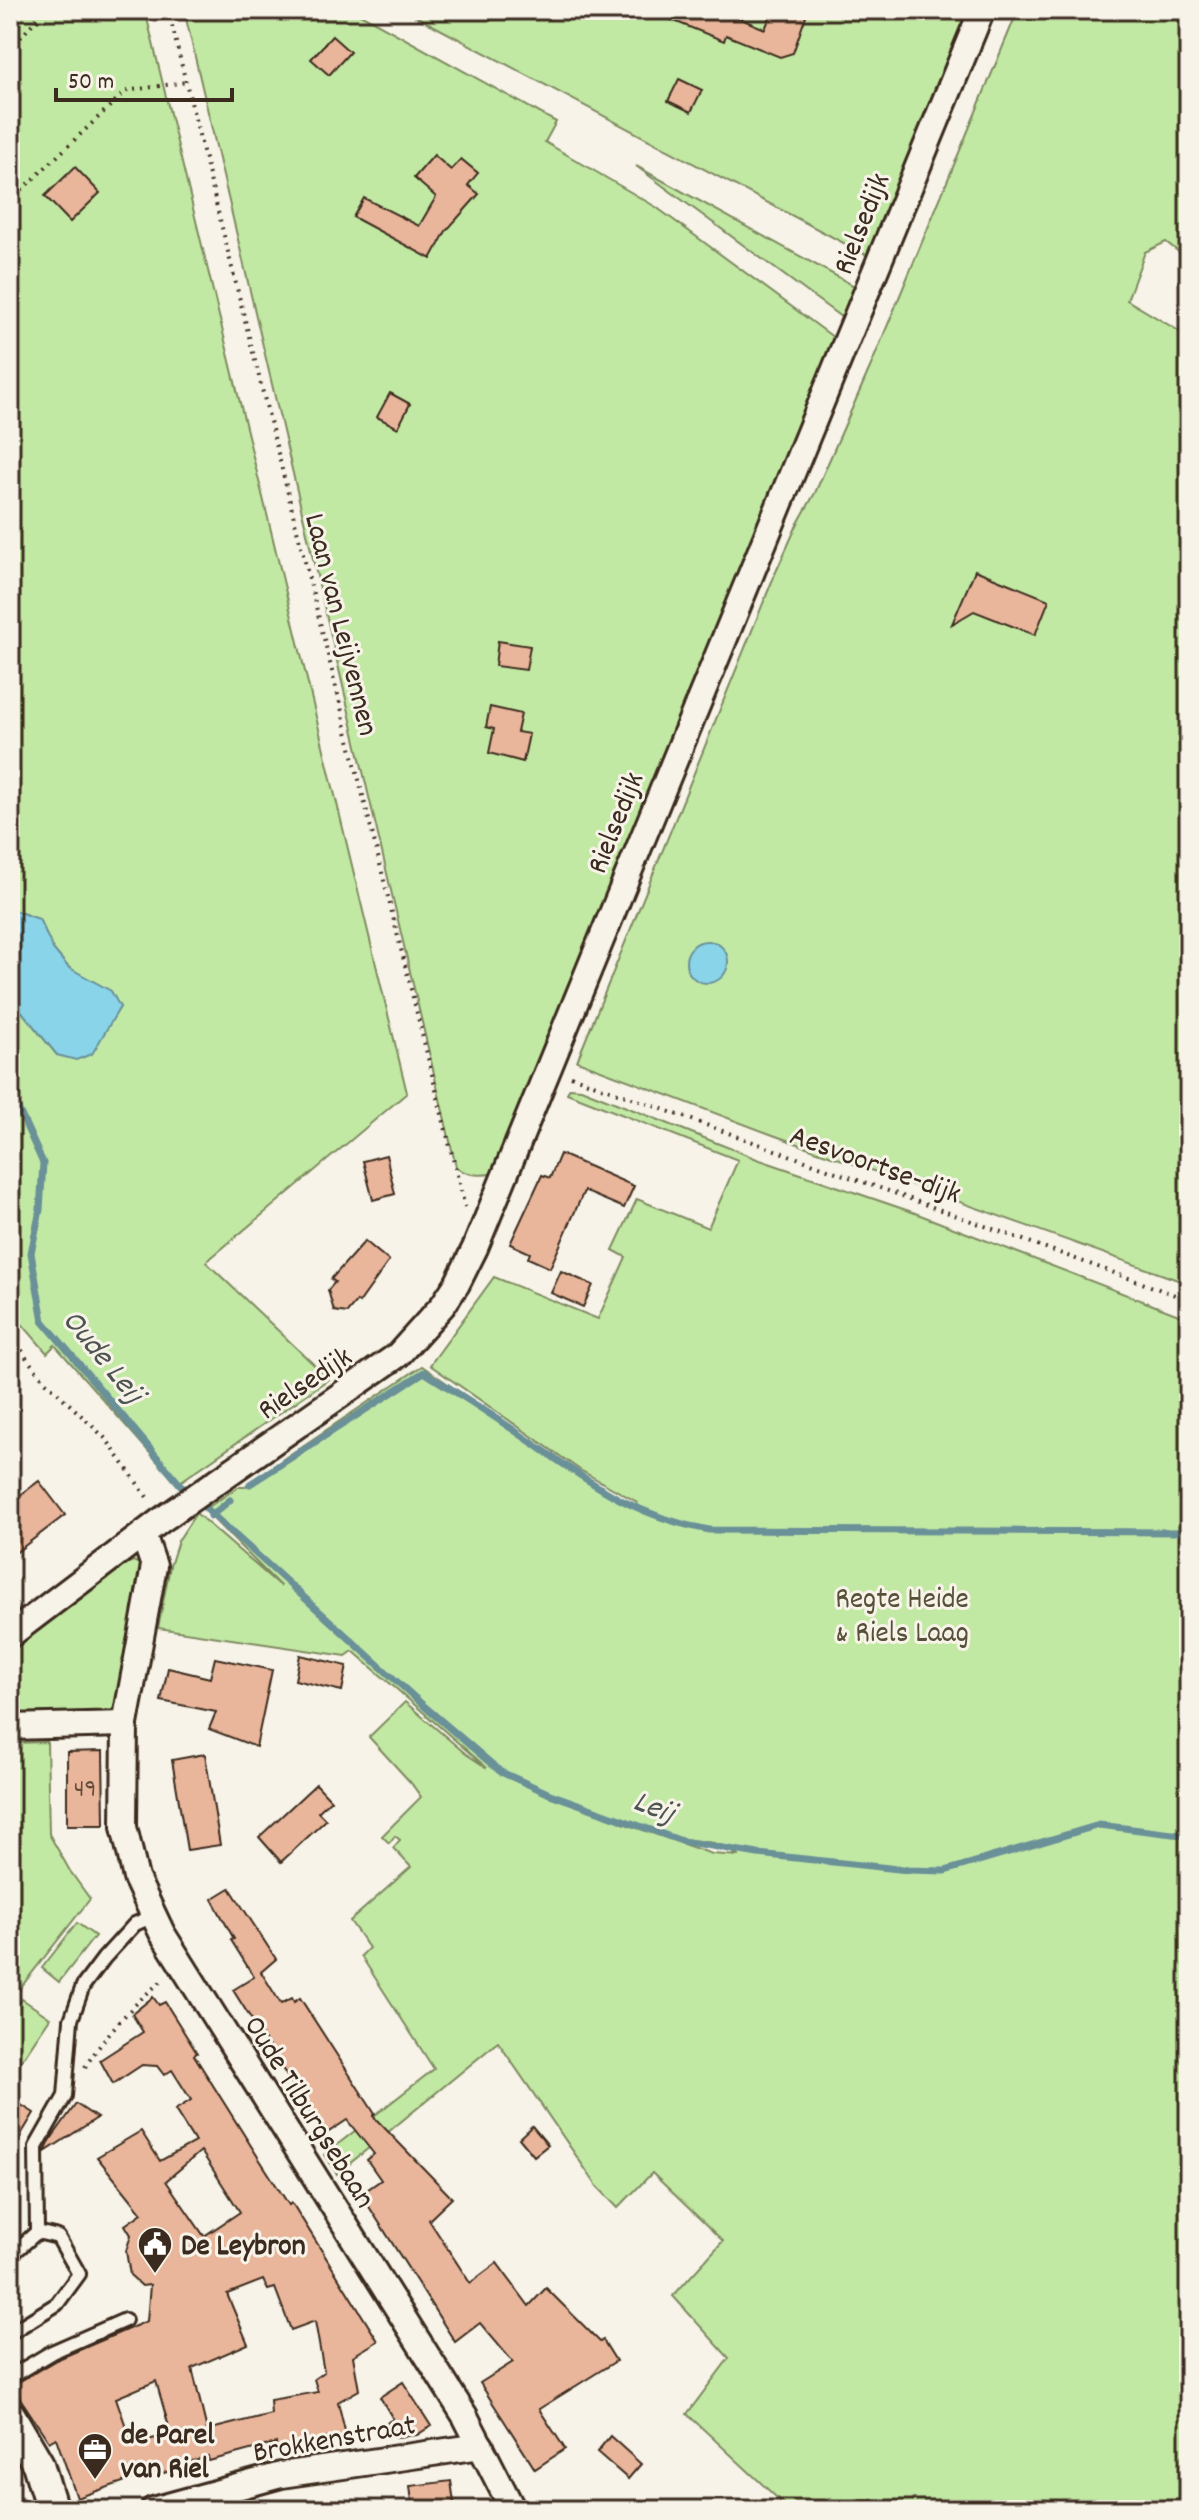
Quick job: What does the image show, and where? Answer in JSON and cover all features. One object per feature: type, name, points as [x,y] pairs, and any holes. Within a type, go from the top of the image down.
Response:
[{"type":"street","name":"Rielsedijk","points":[[10,1635],[152,1527],[398,1355],[443,1305],[457,1284],[475,1248],[982,10]]},
{"type":"street","name":"Oude Tilburgsebaan","points":[[152,1527],[154,1566],[125,1724],[124,1827],[136,1878],[153,1916],[183,1967],[465,2416],[513,2510]]},
{"type":"street","points":[[10,1727],[125,1724]]},
{"type":"street","points":[[10,2416],[38,2464],[52,2510]]},
{"type":"street","name":"Brokkenstraat","points":[[153,2510],[281,2475],[481,2446]]},
{"type":"lane","points":[[10,2256],[37,2232],[36,2147],[65,2096],[71,2020],[83,1986],[135,1924],[153,1916]]},
{"type":"lane","points":[[10,2333],[57,2304],[79,2274],[58,2237],[37,2232]]},
{"type":"lane","points":[[10,2377],[52,2352],[125,2320]]},
{"type":"path","points":[[10,50],[44,10]]},
{"type":"path","name":"Laan van Leijvennen","points":[[168,10],[475,1248]]},
{"type":"path","points":[[10,201],[126,91],[186,82]]},
{"type":"path","name":"Aesvoortse-dijk","points":[[548,1067],[1189,1300]]},
{"type":"path","points":[[10,1329],[27,1359],[45,1381],[106,1439],[147,1496],[152,1527]]},
{"type":"path","points":[[65,2096],[101,2043],[134,2004],[183,1967]]},
{"type":"path","points":[[10,2181],[21,2163]]},
{"type":"green space","points":[[10,10],[145,10],[407,1093],[206,1262],[329,1379],[177,1484],[55,1345],[47,1353],[10,1310],[10,997],[57,1055],[102,1035],[120,1007],[68,967],[53,949],[39,919],[10,909]]},
{"type":"green space","points":[[184,10],[353,10],[556,122],[545,142],[656,207],[837,340],[495,1173],[475,1174],[456,1167]]},
{"type":"green space","points":[[404,10],[972,10],[870,257]]},
{"type":"green space","points":[[1018,10],[1189,10],[1189,260],[1166,242],[1145,252],[1127,300],[1189,337],[1189,1284],[773,1135],[577,1061],[775,574],[815,493],[872,363]]},
{"type":"green space","points":[[636,166],[858,288],[845,320]]},
{"type":"green space","name":"Regte Heide & Riels Laag","points":[[570,1088],[581,1089],[757,1159],[915,1213],[1189,1319],[1189,2510],[790,2510],[687,2414],[729,2358],[673,2296],[723,2241],[652,2173],[618,2208],[597,2186],[498,2042],[337,2174],[324,2155],[434,2069],[361,1956],[369,1948],[350,1921],[411,1867],[393,1848],[400,1840],[395,1836],[389,1843],[382,1836],[421,1797],[369,1737],[405,1702],[487,1768],[353,1651],[346,1656],[158,1628],[170,1566],[178,1541],[196,1513],[281,1587],[204,1510],[238,1487],[245,1487],[422,1366],[561,1462],[635,1508],[637,1502],[580,1470],[430,1365],[494,1277],[598,1319],[626,1257],[613,1250],[637,1199],[708,1228],[738,1160],[567,1093]],"holes":[[[620,1822],[661,1836],[714,1843],[739,1856],[712,1854]]]},
{"type":"green space","points":[[133,1561],[140,1564],[143,1570],[115,1712],[10,1718],[10,1648],[115,1569]]},
{"type":"green space","points":[[47,1742],[49,1834],[90,1899],[10,2001],[10,1743]]},
{"type":"green space","points":[[77,1923],[95,1936],[59,1982],[42,1968]]},
{"type":"green space","points":[[22,1999],[50,2018],[17,2067],[10,2062],[10,2017]]},
{"type":"water","points":[[10,909],[39,919],[53,949],[68,967],[111,991],[120,1007],[92,1054],[76,1060],[57,1055],[10,997]]},
{"type":"water","points":[[707,941],[722,947],[728,962],[722,977],[707,983],[692,977],[686,962],[692,947]]},
{"type":"building","points":[[719,10],[765,29],[773,10],[808,10],[793,53],[780,57],[726,35],[724,41],[649,11]]},
{"type":"building","points":[[332,36],[350,52],[329,75],[311,59]]},
{"type":"building","points":[[679,79],[702,90],[691,112],[668,101]]},
{"type":"building","points":[[434,155],[451,170],[461,159],[478,173],[468,185],[479,194],[446,231],[431,259],[353,217],[364,198],[419,226],[436,197],[414,178]]},
{"type":"building","points":[[75,167],[100,193],[70,222],[45,196]]},
{"type":"building","points":[[390,393],[410,404],[398,428],[377,417]]},
{"type":"building","points":[[975,570],[1049,600],[1035,635],[974,611],[952,624]]},
{"type":"building","points":[[498,641],[530,646],[526,670],[495,666]]},
{"type":"building","points":[[490,707],[521,714],[517,732],[529,734],[523,762],[489,753],[494,729],[486,727]]},
{"type":"building","points":[[560,1154],[634,1186],[624,1208],[584,1191],[550,1268],[528,1258],[530,1253],[510,1244],[542,1175],[550,1178]]},
{"type":"building","points":[[386,1155],[395,1194],[373,1200],[363,1161]]},
{"type":"building","points":[[365,1241],[389,1261],[359,1303],[357,1301],[347,1313],[334,1311],[328,1290],[335,1282],[331,1279]]},
{"type":"building","points":[[561,1271],[593,1285],[583,1307],[551,1293]]},
{"type":"building","points":[[39,1481],[65,1515],[10,1557],[10,1503]]},
{"type":"building","points":[[300,1655],[347,1666],[342,1691],[295,1680]]},
{"type":"building","points":[[215,1658],[272,1670],[256,1747],[209,1729],[216,1712],[161,1701],[168,1668],[210,1678]]},
{"type":"building","points":[[103,1751],[104,1825],[67,1825],[67,1752]]},
{"type":"building","points":[[205,1754],[220,1845],[187,1850],[172,1760]]},
{"type":"building","points":[[316,1784],[331,1800],[318,1812],[326,1820],[281,1862],[259,1837]]},
{"type":"building","points":[[230,1888],[276,1959],[261,1972],[281,2004],[292,1998],[294,2002],[300,1998],[375,2114],[373,2116],[452,2198],[429,2220],[470,2283],[497,2263],[529,2306],[546,2288],[600,2342],[603,2340],[616,2361],[539,2409],[565,2449],[535,2469],[480,2383],[513,2362],[480,2323],[455,2342],[361,2194],[381,2180],[367,2160],[374,2154],[347,2120],[324,2135],[233,1990],[254,1977],[231,1940],[234,1939],[212,1899]]},
{"type":"building","points":[[153,1997],[159,2005],[165,2002],[197,2053],[194,2055],[258,2157],[289,2205],[292,2203],[378,2341],[353,2356],[359,2390],[338,2402],[346,2435],[276,2447],[276,2443],[209,2461],[208,2457],[77,2498],[56,2438],[49,2442],[12,2386],[56,2360],[147,2321],[150,2285],[142,2286],[130,2275],[126,2251],[131,2235],[125,2225],[142,2213],[97,2157],[141,2131],[160,2161],[195,2142],[175,2110],[191,2100],[172,2070],[164,2075],[157,2066],[142,2065],[113,2084],[100,2060],[143,2032],[132,2014]],"holes":[[[201,2151],[240,2212],[204,2236],[166,2181]],[[263,2280],[268,2290],[275,2288],[291,2330],[315,2321],[324,2372],[314,2379],[318,2392],[270,2400],[271,2414],[207,2430],[192,2368],[248,2344],[227,2294]],[[156,2381],[171,2434],[132,2444],[116,2398]]]},
{"type":"building","points":[[10,2098],[34,2113],[10,2153]]},
{"type":"building","points":[[76,2104],[97,2118],[45,2152],[51,2139]]},
{"type":"building","points":[[532,2126],[548,2145],[534,2156],[519,2138]]},
{"type":"building","points":[[403,2382],[431,2426],[417,2435],[395,2437],[386,2423],[393,2419],[380,2397]]},
{"type":"building","points":[[610,2436],[641,2464],[628,2479],[597,2452]]},
{"type":"building","points":[[451,2481],[455,2510],[413,2510],[410,2486]]},
{"type":"waterway","name":"Oude Leij","points":[[10,1099],[17,1106],[43,1163],[40,1210],[31,1253],[43,1321],[183,1488]]},
{"type":"waterway","points":[[250,1484],[424,1372],[608,1493],[654,1515],[709,1530],[1189,1532]]},
{"type":"waterway","points":[[211,1516],[230,1500]]},
{"type":"waterway","name":"Leij","points":[[203,1506],[501,1772],[550,1794],[682,1841],[758,1854],[945,1871],[1099,1825],[1189,1836]]},
{"type":"place","name":"De Leybron","points":[[155,2275]]},
{"type":"place","name":"de Parel van Riel","points":[[95,2481]]}]
